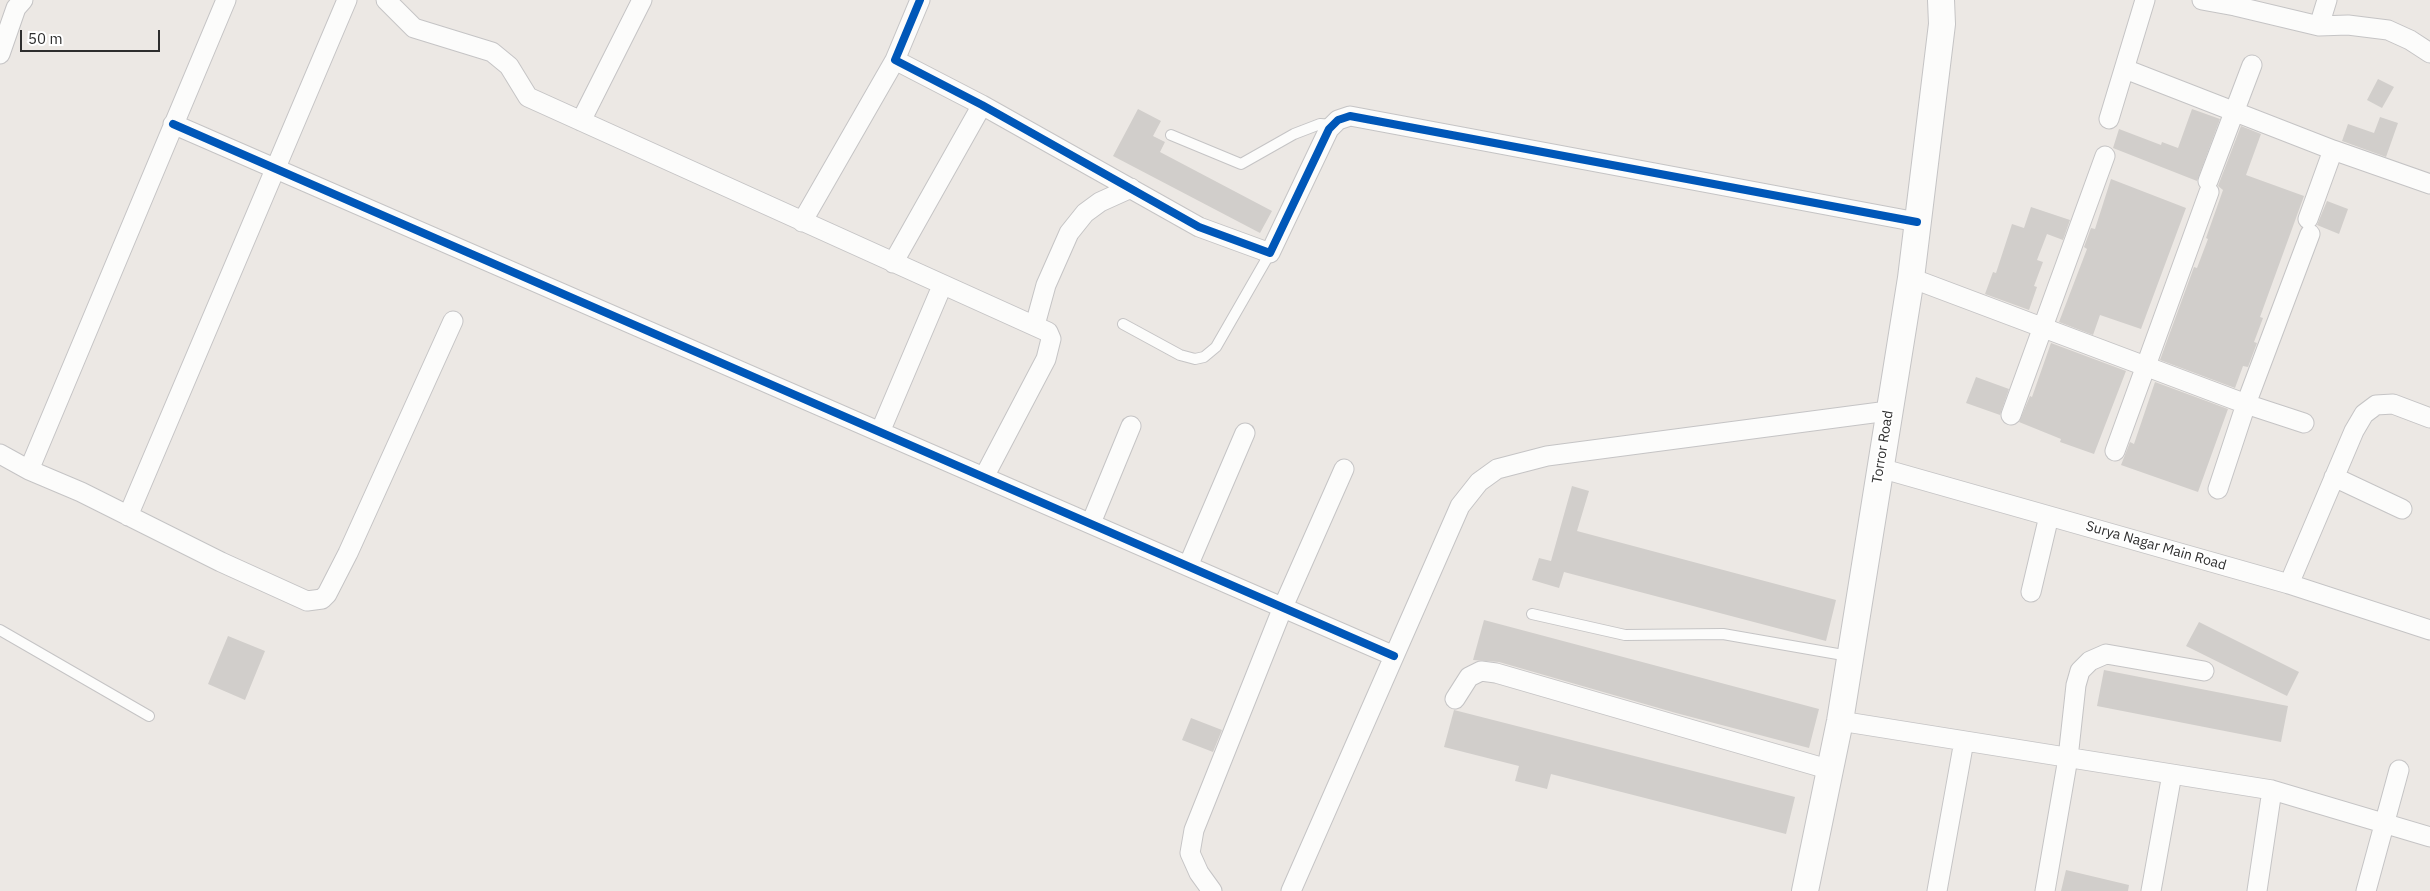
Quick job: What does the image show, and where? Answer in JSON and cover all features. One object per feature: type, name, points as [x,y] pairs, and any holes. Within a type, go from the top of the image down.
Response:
[{"type":"street","points":[[0,54],[16,8],[22,0]]},
{"type":"street","points":[[29,470],[226,0]]},
{"type":"street","points":[[128,516],[348,0]]},
{"type":"street","points":[[386,0],[414,28],[492,52],[508,66],[528,97],[942,286],[1048,332],[1052,339],[1051,347],[984,477]]},
{"type":"street","points":[[581,121],[642,0]]},
{"type":"street","points":[[802,222],[895,60],[920,0]]},
{"type":"street","name":"Torror Road","points":[[1805,891],[1840,721],[1910,278],[1942,24],[1942,0]]},
{"type":"street","points":[[2108,119],[2145,0]]},
{"type":"street","points":[[2202,0],[2235,3],[2319,26],[2348,25],[2388,30],[2430,52]]},
{"type":"street","points":[[2319,26],[2327,0]]},
{"type":"street","points":[[895,60],[982,105],[1199,227],[1270,254],[1321,144],[1333,125],[1350,116],[1917,222]]},
{"type":"street","points":[[2115,451],[2252,66]]},
{"type":"street","points":[[2125,69],[2333,150],[2430,184]]},
{"type":"street","points":[[893,263],[982,105]]},
{"type":"street","points":[[173,124],[1394,656]]},
{"type":"street","points":[[2218,489],[2309,227],[2333,150]]},
{"type":"street","points":[[2011,415],[2105,156]]},
{"type":"street","points":[[1035,325],[1046,285],[1069,233],[1085,213],[1100,202],[1131,188]]},
{"type":"street","points":[[1910,278],[2246,404],[2304,423]]},
{"type":"street","points":[[880,432],[942,286]]},
{"type":"street","points":[[0,454],[29,470],[81,492],[308,601],[322,599],[327,594],[348,553],[453,321]]},
{"type":"street","points":[[2289,584],[2334,478],[2364,414],[2376,405],[2393,404],[2430,418]]},
{"type":"street","points":[[1291,891],[1460,506],[1478,482],[1497,469],[1547,456],[1888,412]]},
{"type":"street","points":[[1091,523],[1131,426]]},
{"type":"street","points":[[1188,566],[1245,433]]},
{"type":"street","name":"Surya Nagar Main Road","points":[[1880,468],[2289,584],[2430,630]]},
{"type":"street","points":[[1212,891],[1190,853],[1194,830],[1283,607],[1344,469]]},
{"type":"street","points":[[2334,478],[2402,509]]},
{"type":"street","points":[[2031,592],[2049,516]]},
{"type":"street","points":[[2045,891],[2068,758],[2076,685],[2080,672],[2090,661],[2106,654],[2204,671]]},
{"type":"street","points":[[1455,698],[1469,677],[1481,672],[1496,673],[1831,770]]},
{"type":"street","points":[[1840,721],[2272,790],[2430,837]]},
{"type":"street","points":[[1937,891],[1964,741]]},
{"type":"street","points":[[2366,891],[2383,822],[2399,770]]},
{"type":"street","points":[[2151,891],[2172,774]]},
{"type":"street","points":[[2257,891],[2272,790]]},
{"type":"lane","points":[[1171,135],[1241,164],[1294,134],[1320,124],[1333,125]]},
{"type":"lane","points":[[1123,324],[1180,355],[1195,359],[1204,358],[1216,347],[1270,254]]},
{"type":"lane","points":[[1532,614],[1625,635],[1723,634],[1850,656]]},
{"type":"lane","points":[[0,630],[149,716]]},
{"type":"building","points":[[2378,79],[2394,87],[2382,108],[2367,100]]},
{"type":"building","points":[[1138,109],[1161,121],[1153,136],[1165,142],[1160,152],[1272,211],[1260,233],[1113,156]]},
{"type":"building","points":[[2192,109],[2220,119],[2197,181],[2113,148],[2119,129],[2161,145],[2162,142],[2178,148]]},
{"type":"building","points":[[2380,117],[2398,123],[2386,157],[2342,141],[2348,124],[2374,133]]},
{"type":"building","points":[[2241,126],[2261,134],[2246,175],[2304,196],[2260,317],[2263,318],[2254,342],[2257,343],[2248,367],[2243,366],[2235,388],[2160,360],[2194,267],[2197,268],[2208,239],[2206,238],[2223,190],[2218,186]]},
{"type":"building","points":[[2111,179],[2186,208],[2141,329],[2100,315],[2093,335],[2059,322],[2087,249],[2084,247],[2091,228],[2095,229]]},
{"type":"building","points":[[2327,201],[2348,209],[2339,234],[2317,225]]},
{"type":"building","points":[[2031,207],[2070,220],[2063,240],[2047,234],[2037,260],[2043,262],[2034,286],[2037,287],[2029,310],[1985,294],[1993,272],[1996,273],[2012,224],[2024,228]]},
{"type":"building","points":[[2051,343],[2126,371],[2094,454],[2060,442],[2061,439],[2019,422],[2030,396],[2032,397]]},
{"type":"building","points":[[1976,377],[2009,389],[2000,415],[1966,403]]},
{"type":"building","points":[[2155,382],[2228,409],[2198,492],[2121,465],[2130,442],[2134,444]]},
{"type":"building","points":[[1572,486],[1589,491],[1577,531],[1836,600],[1826,641],[1564,572],[1559,588],[1532,580],[1539,558],[1551,561]]},
{"type":"building","points":[[1484,620],[1819,709],[1809,748],[1676,713],[1499,662],[1473,660]]},
{"type":"building","points":[[2199,622],[2299,672],[2287,696],[2186,646]]},
{"type":"building","points":[[228,636],[265,651],[245,700],[208,684]]},
{"type":"building","points":[[2104,670],[2288,706],[2281,742],[2097,706]]},
{"type":"building","points":[[1454,710],[1795,797],[1786,834],[1551,774],[1547,789],[1515,781],[1519,766],[1444,747]]},
{"type":"building","points":[[1191,718],[1222,730],[1213,752],[1182,740]]},
{"type":"building","points":[[2066,870],[2129,885],[2128,891],[2061,891]]},
{"type":"cycle path","points":[[920,0],[895,60],[982,105],[1199,227],[1270,253],[1329,129],[1338,120],[1350,116],[1917,222]]},
{"type":"cycle path","points":[[173,124],[1394,656]]}]
